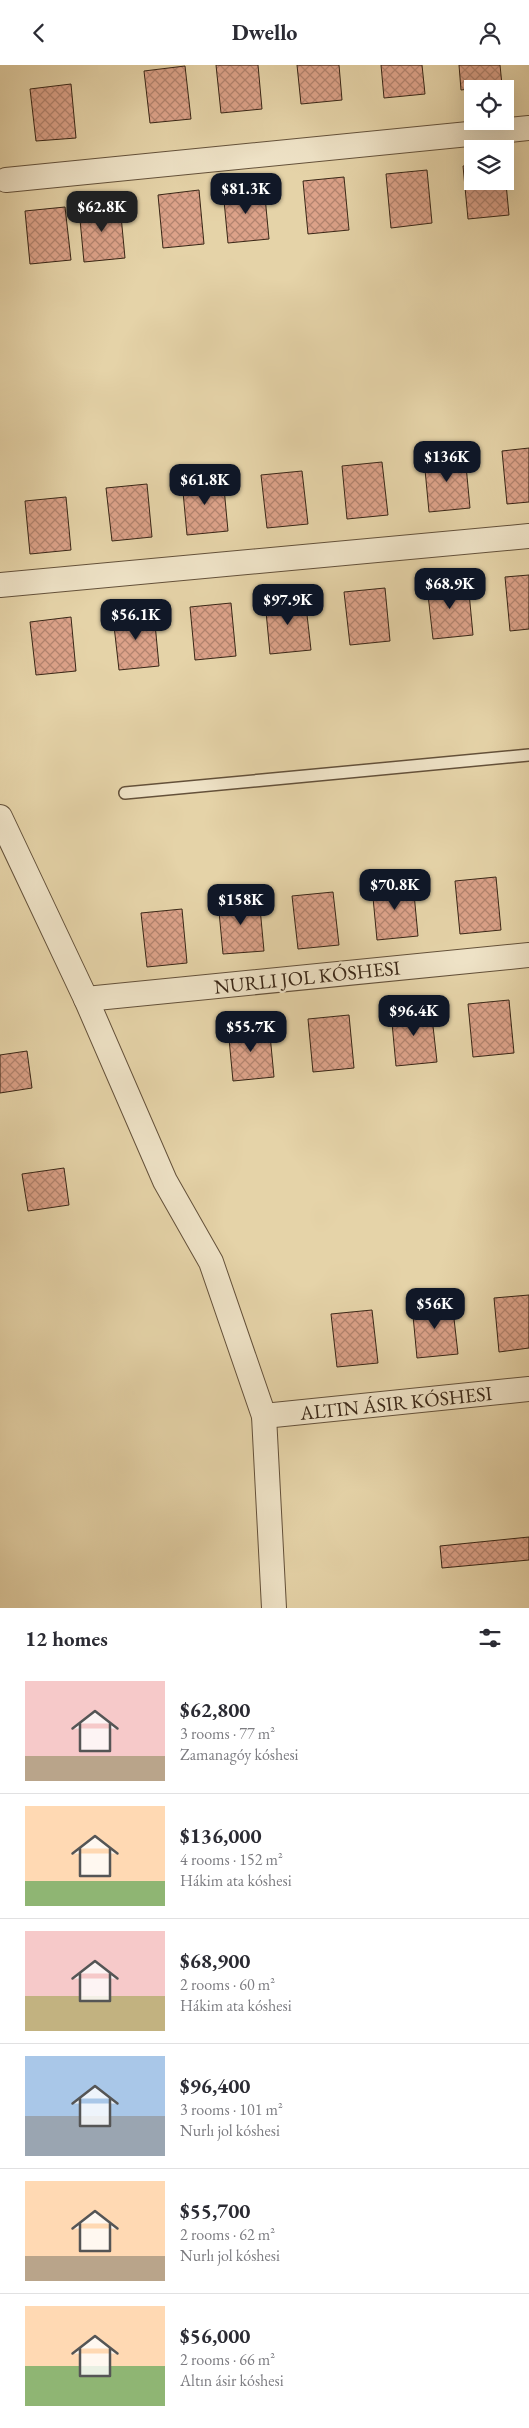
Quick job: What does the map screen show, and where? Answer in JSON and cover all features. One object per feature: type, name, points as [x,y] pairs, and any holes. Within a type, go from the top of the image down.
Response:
[{"type":"street","points":[[6,180],[529,128]]},
{"type":"street","points":[[0,585],[529,536]]},
{"type":"street","points":[[0,817],[86,999],[165,1181],[211,1262],[264,1416],[274,1608]]},
{"type":"street","points":[[86,999],[529,955]]},
{"type":"street","points":[[264,1416],[529,1389]]},
{"type":"lane","points":[[125,793],[529,755]]},
{"type":"building","points":[[216,65],[258,65],[262,109],[221,113]]},
{"type":"building","points":[[297,65],[339,65],[342,100],[301,104]]},
{"type":"building","points":[[381,65],[422,65],[425,94],[384,98]]},
{"type":"building","points":[[459,65],[500,65],[502,80],[464,80],[464,90],[461,90]]},
{"type":"building","points":[[185,66],[191,119],[150,123],[144,71]]},
{"type":"building","points":[[71,84],[76,138],[36,141],[30,89]]},
{"type":"building","points":[[427,170],[432,223],[391,228],[386,174]]},
{"type":"building","points":[[344,177],[349,230],[308,234],[303,181]]},
{"type":"building","points":[[264,186],[269,239],[228,243],[223,190]]},
{"type":"building","points":[[199,190],[204,244],[163,248],[158,195]]},
{"type":"building","points":[[465,190],[507,190],[509,215],[468,219]]},
{"type":"building","points":[[120,205],[125,258],[84,262],[79,209]]},
{"type":"building","points":[[65,207],[71,260],[30,264],[25,211]]},
{"type":"building","points":[[529,448],[529,502],[507,504],[502,451]]},
{"type":"building","points":[[465,455],[470,508],[429,512],[424,459]]},
{"type":"building","points":[[382,462],[388,515],[347,519],[342,466]]},
{"type":"building","points":[[302,471],[308,524],[267,528],[261,475]]},
{"type":"building","points":[[223,477],[228,531],[187,535],[182,481]]},
{"type":"building","points":[[147,484],[152,537],[112,541],[106,488]]},
{"type":"building","points":[[66,497],[71,550],[30,554],[25,501]]},
{"type":"building","points":[[529,575],[529,629],[510,631],[505,577]]},
{"type":"building","points":[[468,582],[473,635],[433,639],[427,586]]},
{"type":"building","points":[[385,588],[390,641],[350,645],[344,592]]},
{"type":"building","points":[[305,597],[311,650],[270,654],[265,601]]},
{"type":"building","points":[[231,603],[236,656],[195,660],[190,607]]},
{"type":"building","points":[[154,613],[159,666],[119,670],[113,617]]},
{"type":"building","points":[[71,617],[76,671],[36,675],[30,622]]},
{"type":"building","points":[[496,877],[501,930],[460,934],[455,881]]},
{"type":"building","points":[[413,883],[418,936],[377,940],[372,887]]},
{"type":"building","points":[[333,892],[339,945],[298,949],[292,896]]},
{"type":"building","points":[[259,897],[264,951],[223,954],[218,901]]},
{"type":"building","points":[[182,909],[187,963],[147,967],[141,913]]},
{"type":"building","points":[[509,1000],[514,1053],[473,1057],[468,1004]]},
{"type":"building","points":[[431,1008],[437,1062],[396,1066],[391,1012]]},
{"type":"building","points":[[349,1015],[354,1068],[313,1072],[308,1019]]},
{"type":"building","points":[[269,1024],[274,1077],[233,1081],[228,1028]]},
{"type":"building","points":[[27,1051],[32,1088],[0,1093],[0,1055]]},
{"type":"building","points":[[64,1168],[69,1205],[28,1211],[22,1174]]},
{"type":"building","points":[[529,1295],[529,1348],[499,1352],[494,1298]]},
{"type":"building","points":[[452,1301],[458,1354],[417,1358],[412,1305]]},
{"type":"building","points":[[372,1310],[378,1363],[337,1367],[331,1314]]},
{"type":"building","points":[[529,1537],[529,1560],[442,1568],[440,1546]]}]
